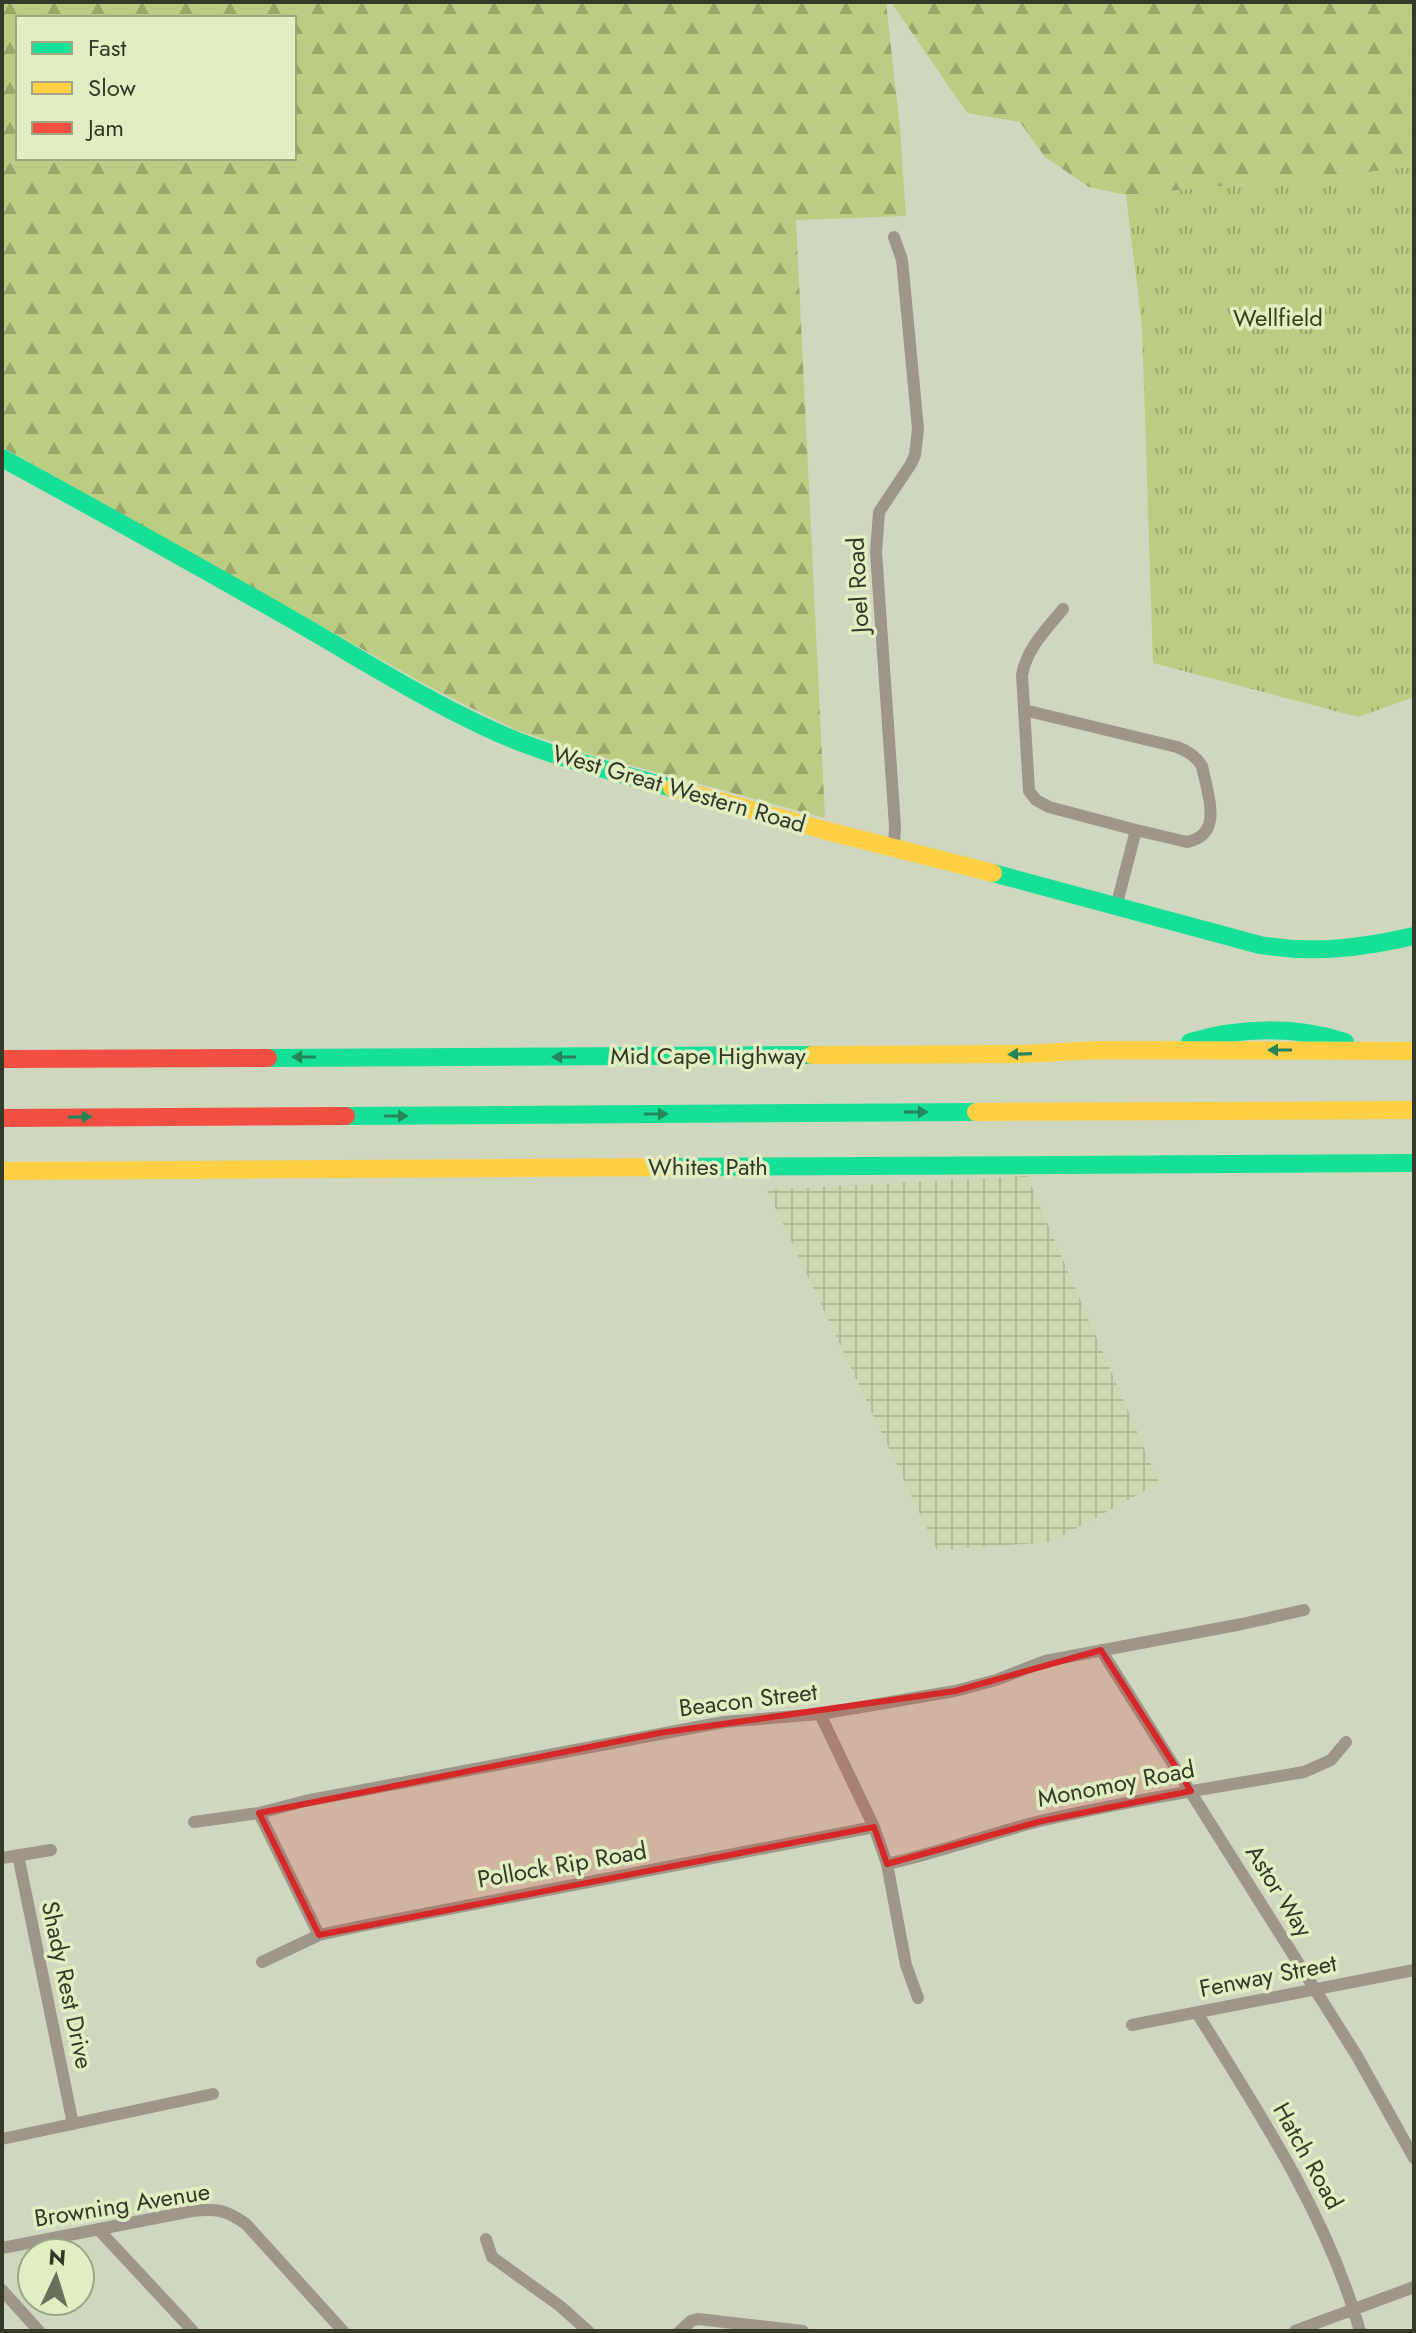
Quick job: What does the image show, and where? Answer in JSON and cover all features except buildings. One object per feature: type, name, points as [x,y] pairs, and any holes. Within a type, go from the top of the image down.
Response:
[{"type":"main road","name":"West Great Western Road","points":[[2,458],[407,686],[484,727],[549,753],[1244,942],[1299,951],[1359,948],[1414,936]]},
{"type":"main road","name":"Mid Cape Highway","points":[[2,1059],[922,1055],[1171,1050],[1222,1034],[1297,1033],[1332,1037],[1360,1050],[1414,1051]]},
{"type":"main road","points":[[2,1118],[1414,1110]]},
{"type":"main road","name":"Whites Path","points":[[2,1171],[1414,1163]]},
{"type":"street","name":"Joel Road","points":[[894,237],[902,260],[918,429],[915,455],[879,512],[876,525],[894,847]]},
{"type":"street","points":[[1024,710],[1185,750],[1202,766],[1211,808],[1207,833],[1187,842],[1049,807],[1032,796],[1028,784],[1022,675],[1024,662],[1030,648],[1063,609]]},
{"type":"street","points":[[1116,907],[1136,830]]},
{"type":"street","name":"Beacon Street","points":[[194,1822],[259,1813],[305,1801],[659,1733],[724,1722],[820,1714],[955,1691],[996,1680],[1045,1661],[1304,1610]]},
{"type":"street","name":"Astor Way","points":[[1101,1650],[1365,2068],[1414,2158]]},
{"type":"street","points":[[820,1714],[874,1827],[887,1864],[906,1965],[918,1998]]},
{"type":"street","name":"Monomoy Road","points":[[887,1864],[1042,1821],[1304,1772],[1331,1760],[1346,1742]]},
{"type":"street","points":[[259,1813],[319,1935]]},
{"type":"street","name":"Pollock Rip Road","points":[[262,1962],[319,1935],[874,1827]]},
{"type":"street","points":[[2,1858],[51,1850]]},
{"type":"street","name":"Shady Rest Drive","points":[[18,1855],[73,2124]]},
{"type":"street","name":"Fenway Street","points":[[1132,2025],[1414,1970]]},
{"type":"street","name":"Hatch Road","points":[[1197,2013],[1305,2194],[1331,2245],[1360,2331]]},
{"type":"street","points":[[2,2139],[213,2094]]},
{"type":"street","name":"Browning Avenue","points":[[2,2248],[201,2210],[227,2211],[246,2224],[343,2331]]},
{"type":"street","points":[[98,2229],[193,2331]]},
{"type":"street","points":[[486,2239],[492,2257],[560,2306],[588,2331]]},
{"type":"street","points":[[1295,2331],[1414,2287]]},
{"type":"street","points":[[2,2290],[39,2331]]},
{"type":"street","points":[[680,2331],[698,2319],[803,2331]]},
{"type":"highlighted area","points":[[1101,1650],[1191,1791],[1042,1821],[887,1864],[874,1827],[319,1935],[259,1813],[659,1733],[955,1691]]},
{"type":"shaded area","points":[[1027,1176],[1159,1483],[1051,1542],[937,1550],[767,1190]]},
{"type":"green space","points":[[2,2],[886,2],[906,216],[796,220],[825,818],[589,754],[516,730],[437,691],[2,447]]},
{"type":"green space","points":[[891,2],[1414,2],[1414,166],[1126,195],[1089,187],[1045,157],[1020,122],[967,113]]},
{"type":"green space","name":"Wellfield","points":[[1414,166],[1414,697],[1358,717],[1153,663],[1142,327],[1126,195]]},
{"type":"traffic: fast","points":[[2,458],[459,714],[552,754],[672,788]]},
{"type":"traffic: fast","points":[[993,873],[1280,948],[1337,948],[1414,936]]},
{"type":"traffic: fast","points":[[1190,1042],[1228,1033],[1268,1030],[1307,1033],[1345,1042]]},
{"type":"traffic: fast","points":[[268,1058],[812,1055]]},
{"type":"traffic: fast","points":[[346,1116],[976,1112]]},
{"type":"traffic: fast","points":[[669,1167],[1414,1163]]},
{"type":"traffic: slow","points":[[672,788],[993,873]]},
{"type":"traffic: slow","points":[[812,1055],[1023,1054],[1098,1050],[1414,1051]]},
{"type":"traffic: slow","points":[[976,1112],[1414,1110]]},
{"type":"traffic: slow","points":[[2,1171],[669,1167]]},
{"type":"traffic: jam","points":[[2,1059],[268,1058]]},
{"type":"traffic: jam","points":[[2,1118],[346,1116]]}]
